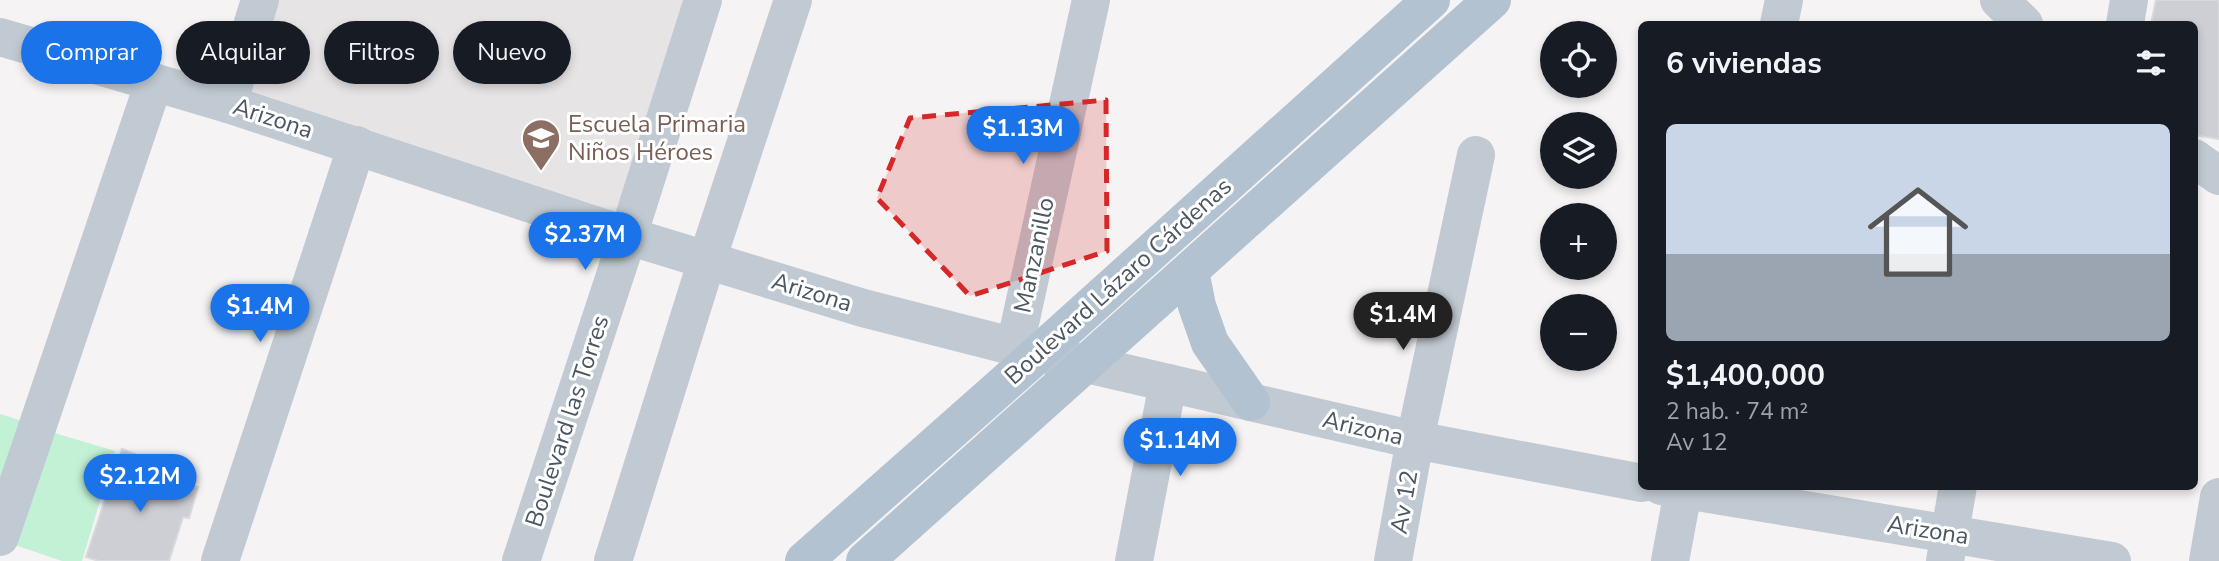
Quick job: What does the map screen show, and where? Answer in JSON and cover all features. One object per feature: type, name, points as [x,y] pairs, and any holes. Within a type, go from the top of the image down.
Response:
[{"type":"main road","name":"Boulevard Lázaro Cárdenas","points":[[804,561],[1027,350],[1431,0]]},
{"type":"main road","name":"Boulevard Lázaro Cárdenas","points":[[865,561],[1492,0]]},
{"type":"main road","points":[[1190,271],[1197,306],[1210,343],[1251,402]]},
{"type":"street","points":[[228,104],[260,0]]},
{"type":"street","name":"Boulevard las Torres","points":[[521,561],[703,0]]},
{"type":"street","points":[[613,561],[707,260],[793,0]]},
{"type":"street","name":"Manzanillo","points":[[1027,350],[1091,0]]},
{"type":"street","points":[[1780,21],[1784,0]]},
{"type":"street","points":[[1998,0],[2021,21]]},
{"type":"street","points":[[2040,21],[2043,0]]},
{"type":"street","points":[[2126,21],[2129,0]]},
{"type":"street","name":"Arizona","points":[[0,37],[21,43]]},
{"type":"street","points":[[0,537],[153,84]]},
{"type":"street","name":"Arizona","points":[[161,84],[357,145],[628,236],[863,308],[1027,350],[1415,440],[1638,482]]},
{"type":"street","points":[[220,561],[357,145]]},
{"type":"street","name":"Av 12","points":[[1393,561],[1415,440],[1476,155]]},
{"type":"street","points":[[2198,161],[2219,176]]},
{"type":"street","points":[[1134,561],[1168,383]]},
{"type":"street","points":[[1670,561],[1676,490]]},
{"type":"street","name":"Arizona","points":[[1685,490],[1948,547],[2112,561]]},
{"type":"street","points":[[1948,547],[1957,490]]},
{"type":"street","points":[[2207,561],[2219,497]]},
{"type":"highlighted area","points":[[1106,100],[1107,251],[970,296],[877,198],[910,118]]},
{"type":"shaded area","name":"Escuela Primaria Niños Héroes","points":[[268,0],[703,0],[628,236],[237,107],[244,84],[310,84],[310,21],[262,21]]},
{"type":"green space","points":[[0,414],[22,421],[0,490]]},
{"type":"green space","points":[[51,432],[115,451],[82,561],[62,561],[15,545]]},
{"type":"building","points":[[2156,0],[2219,0],[2219,139],[2198,136],[2198,21],[2152,21]]},
{"type":"building","points":[[122,449],[155,462],[150,476],[198,487],[189,518],[183,517],[169,561],[99,561],[86,557]]},
{"type":"place","name":"Escuela Primaria Niños Héroes","points":[[541,172]]}]
